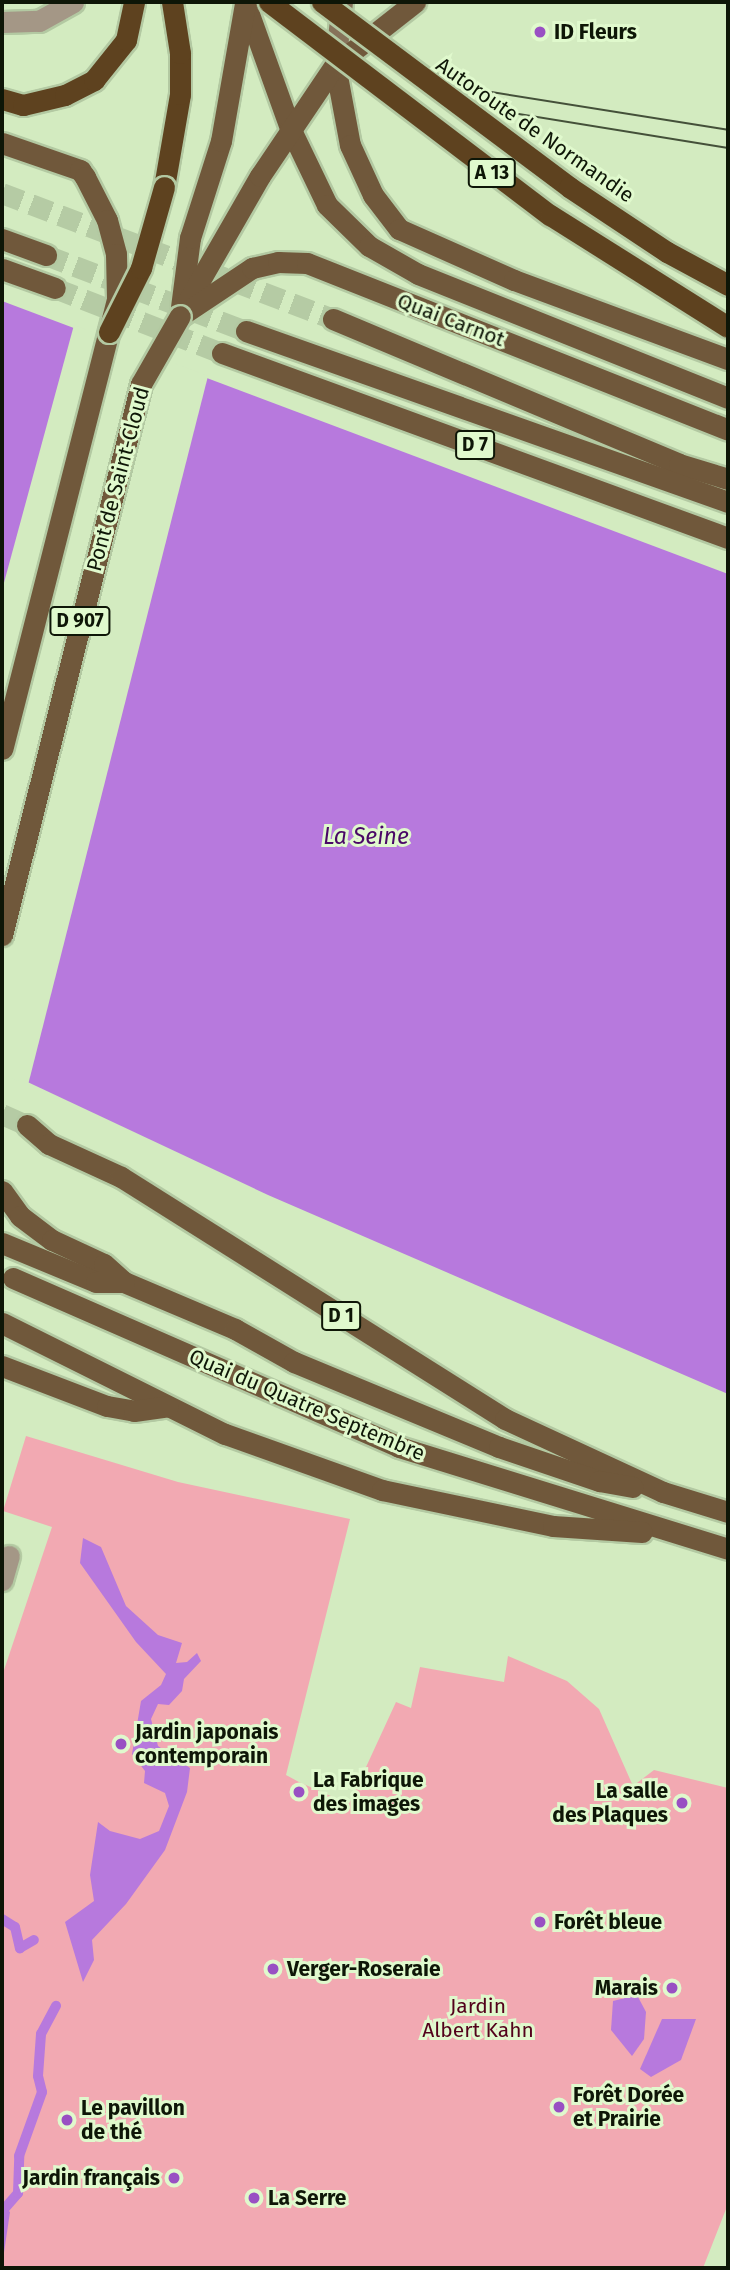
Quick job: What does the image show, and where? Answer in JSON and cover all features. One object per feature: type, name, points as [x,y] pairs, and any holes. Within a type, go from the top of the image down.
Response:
[{"type":"highway","points":[[2,100],[23,105],[65,95],[94,80],[126,40],[134,2]]},
{"type":"highway","points":[[110,332],[141,268],[164,187],[180,93],[180,53],[172,2]]},
{"type":"highway","name":"A 13","points":[[269,2],[550,215],[728,327]]},
{"type":"highway","name":"Autoroute de Normandie","points":[[322,2],[569,187],[728,285]]},
{"type":"main road","points":[[180,316],[190,237],[221,141],[245,2]]},
{"type":"main road","name":"Quai Carnot","points":[[245,2],[290,128],[327,205],[369,246],[418,274],[728,398]]},
{"type":"main road","name":"D 907","points":[[335,65],[342,2]]},
{"type":"main road","name":"D 907","points":[[180,316],[290,128],[335,65],[415,2]]},
{"type":"main road","points":[[335,65],[350,145],[373,195],[399,229],[514,280],[728,359]]},
{"type":"main road","name":"D 907","points":[[2,144],[80,170],[107,220],[116,254],[117,299],[2,749]]},
{"type":"main road","points":[[2,239],[46,256]]},
{"type":"main road","name":"Quai Carnot","points":[[180,316],[252,268],[278,262],[307,263],[728,430]]},
{"type":"main road","points":[[2,268],[55,288]]},
{"type":"main road","name":"Pont de Saint-Cloud","points":[[2,935],[141,384],[180,316]]},
{"type":"main road","name":"Quai Carnot","points":[[333,319],[679,464],[728,479]]},
{"type":"main road","name":"D 7","points":[[246,331],[728,502]]},
{"type":"main road","name":"D 7","points":[[222,353],[728,538]]},
{"type":"main road","name":"D 1","points":[[26,1125],[49,1144],[121,1177],[260,1263],[445,1384],[505,1419],[663,1492],[728,1512]]},
{"type":"main road","points":[[2,1191],[36,1230],[104,1264],[124,1282],[235,1329],[294,1362],[499,1447],[599,1481],[663,1492]]},
{"type":"main road","points":[[2,1243],[96,1282],[124,1282]]},
{"type":"main road","name":"Quai du Quatre Septembre","points":[[13,1278],[399,1447],[675,1535],[728,1549]]},
{"type":"main road","points":[[2,1323],[225,1434],[382,1490],[553,1526],[675,1535]]},
{"type":"main road","points":[[2,1366],[107,1406],[134,1411],[168,1406]]},
{"type":"street","points":[[3,21],[39,21],[73,2]]},
{"type":"street","points":[[2,1580],[9,1556]]},
{"type":"green space","name":"Jardin Albert Kahn","points":[[26,1436],[178,1482],[350,1519],[286,1775],[299,1782],[349,1804],[396,1702],[411,1708],[420,1667],[504,1682],[508,1656],[567,1681],[599,1709],[633,1786],[654,1770],[728,1788],[728,2204],[703,2268],[2,2268],[2,1676],[52,1527],[3,1511]]},
{"type":"water","name":"La Seine","points":[[2,301],[728,574],[728,1394],[268,1195],[2,1070]]},
{"type":"water","points":[[83,1538],[101,1547],[126,1606],[158,1635],[182,1643],[176,1663],[187,1662],[197,1653],[201,1661],[184,1679],[182,1691],[169,1705],[158,1704],[151,1719],[158,1746],[190,1768],[187,1792],[165,1850],[126,1904],[92,1940],[94,1960],[83,1982],[65,1922],[94,1901],[90,1875],[98,1822],[110,1831],[140,1839],[159,1831],[169,1806],[165,1793],[144,1783],[145,1771],[132,1754],[141,1701],[161,1685],[166,1674],[136,1642],[80,1563]]},
{"type":"water","points":[[637,1995],[646,2012],[644,2039],[632,2056],[611,2030],[613,2001]]},
{"type":"water","points":[[662,2019],[696,2019],[681,2060],[651,2077],[640,2069]]},
{"type":"water","points":[[2,2209],[10,2212],[2,2266]]},
{"type":"pier","points":[[74,325],[208,376],[28,1085],[2,1074],[2,590]]},
{"type":"waterway","points":[[2,1919],[15,1927],[20,1948],[34,1940]]},
{"type":"waterway","points":[[5,2208],[18,2193],[19,2156],[42,2092],[38,2076],[41,2034],[56,2006]]},
{"type":"tunnel","points":[[2,193],[333,319]]},
{"type":"tunnel","points":[[46,255],[246,331]]},
{"type":"tunnel","points":[[55,288],[222,353]]},
{"type":"tunnel","points":[[2,1114],[27,1125]]},
{"type":"tram line","points":[[479,90],[728,130]]},
{"type":"tram line","points":[[506,112],[728,148]]},
{"type":"place","name":"ID Fleurs","points":[[540,32]]},
{"type":"place","name":"Jardin japonais contemporain","points":[[121,1744]]},
{"type":"place","name":"La Fabrique des images","points":[[299,1792]]},
{"type":"place","name":"La salle des Plaques","points":[[682,1803]]},
{"type":"place","name":"Forêt bleue","points":[[540,1922]]},
{"type":"place","name":"Verger-Roseraie","points":[[273,1969]]},
{"type":"place","name":"Marais","points":[[672,1988]]},
{"type":"place","name":"Forêt Dorée et Prairie","points":[[559,2107]]},
{"type":"place","name":"Le pavillon de thé","points":[[67,2120]]},
{"type":"place","name":"Jardin français","points":[[174,2178]]},
{"type":"place","name":"La Serre","points":[[254,2198]]}]
